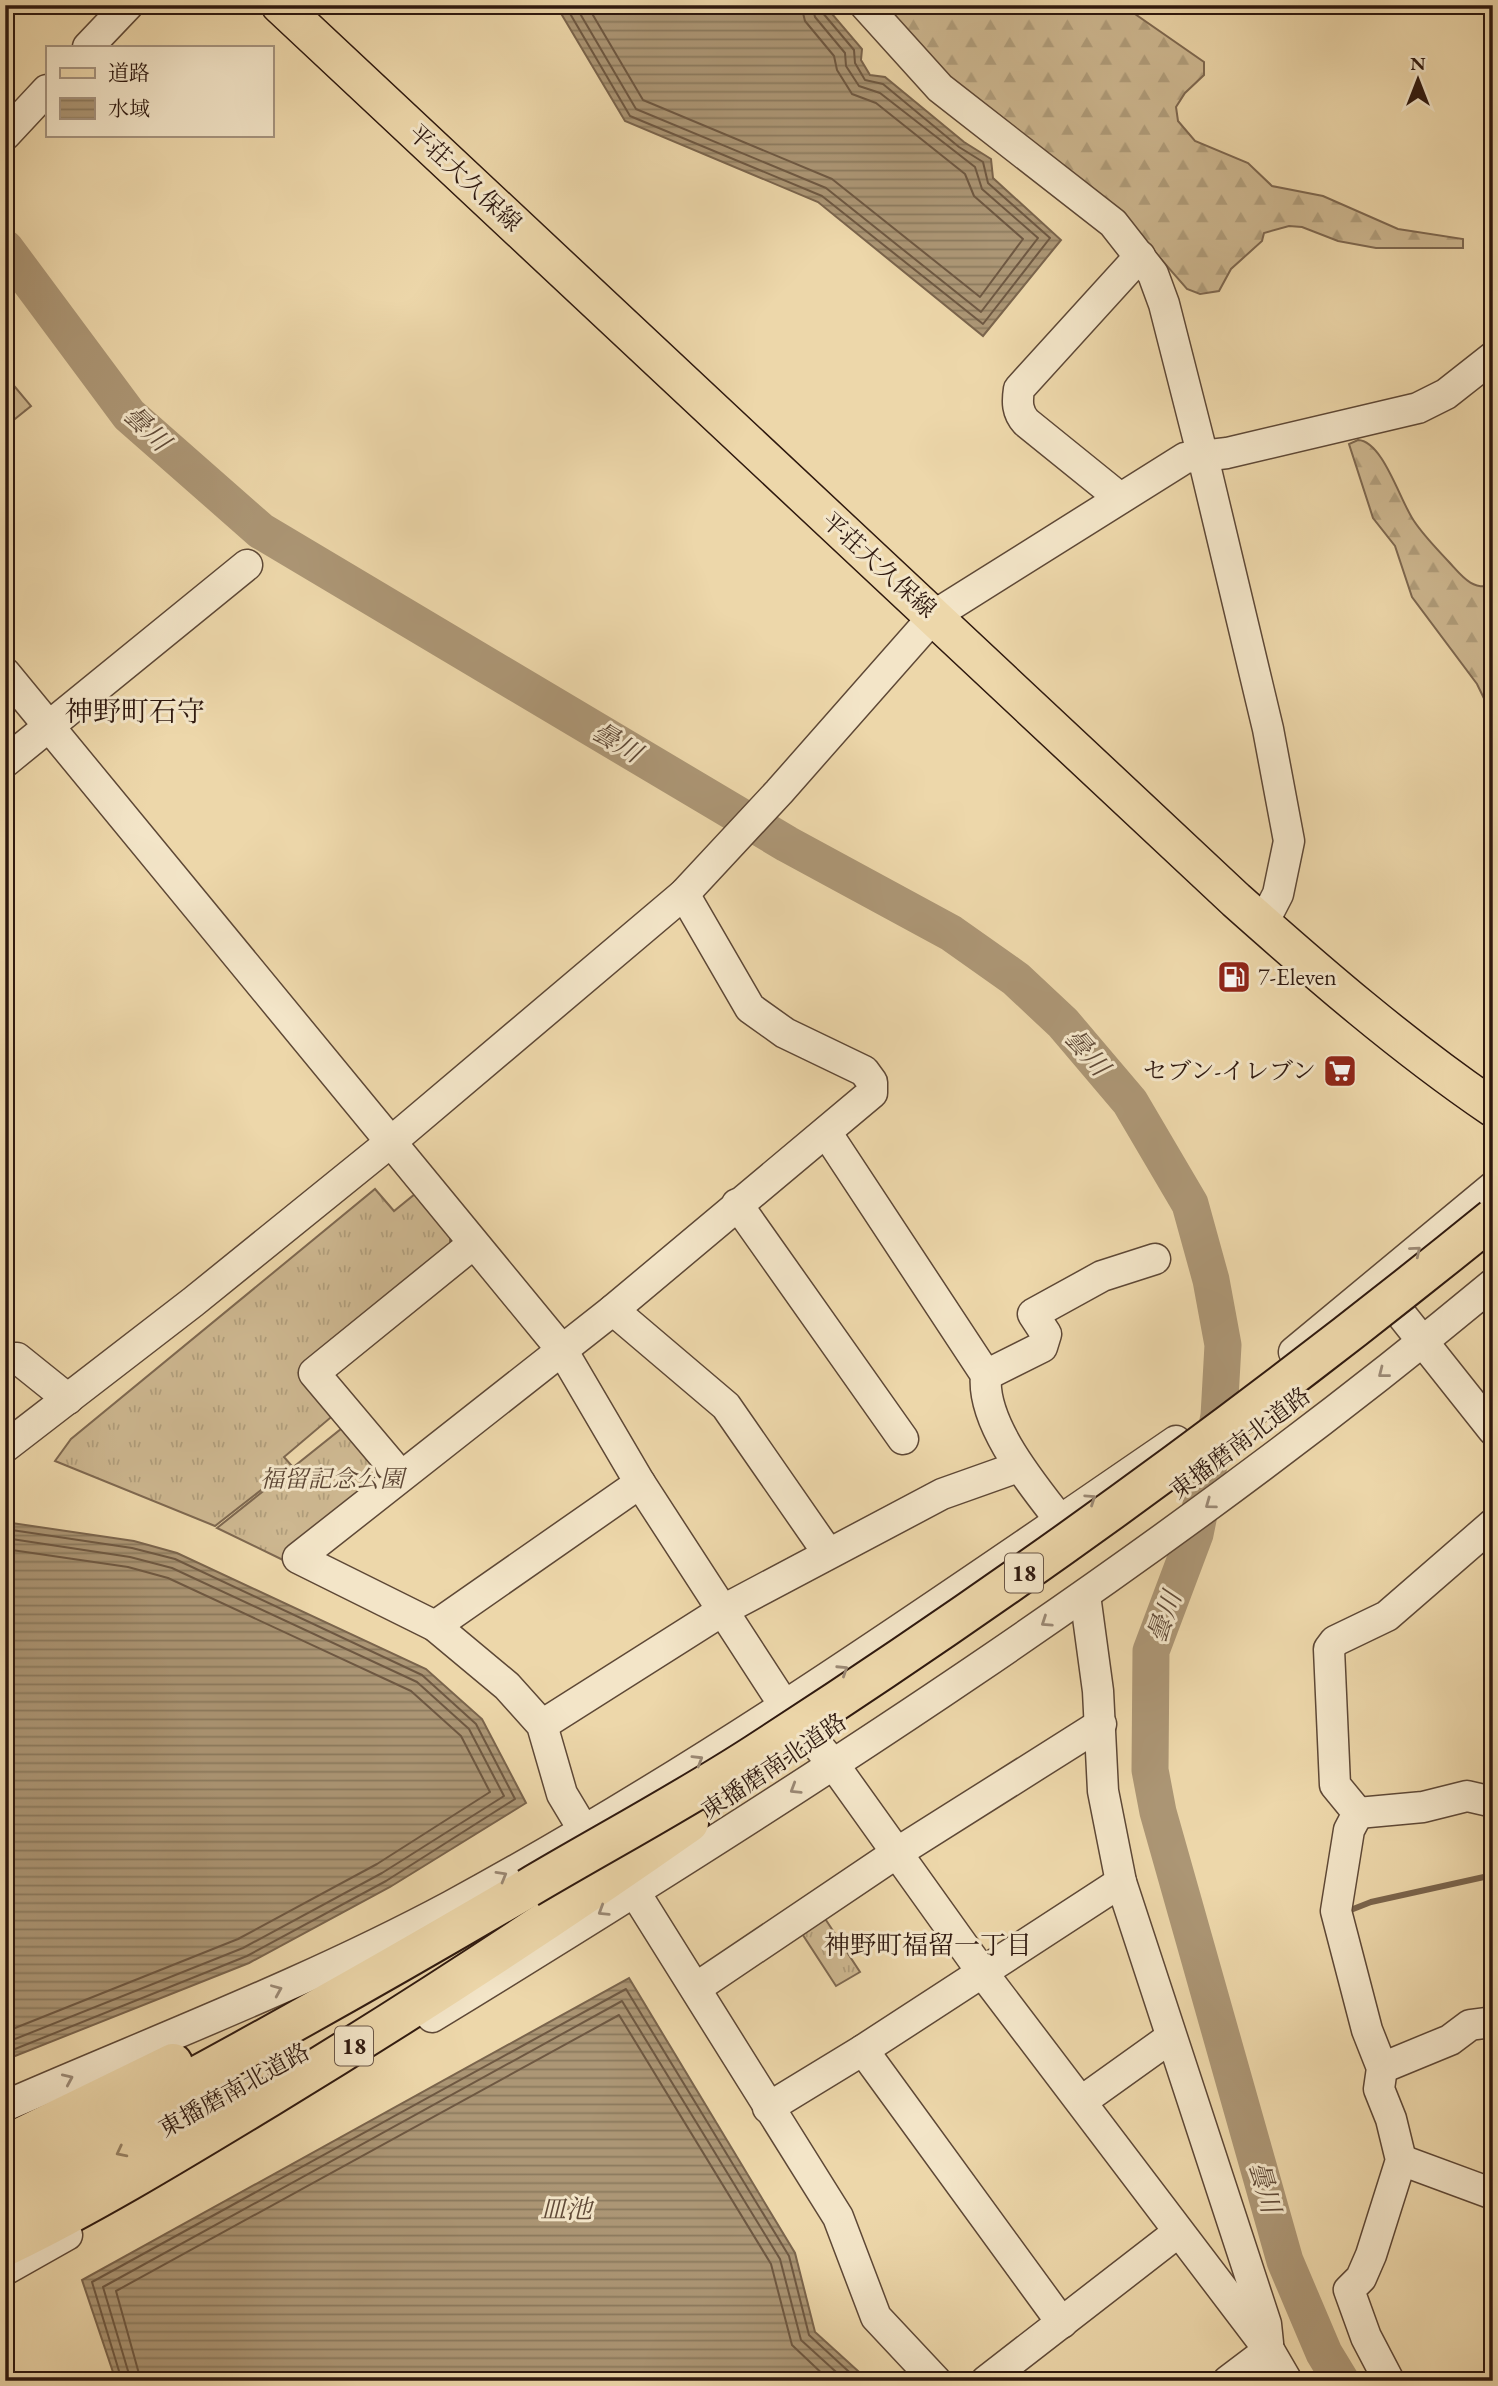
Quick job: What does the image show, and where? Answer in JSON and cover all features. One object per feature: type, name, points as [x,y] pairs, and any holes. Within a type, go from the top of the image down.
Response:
[{"type":"highway","name":"東播磨南北道路","points":[[5,2176],[132,2113],[302,2020],[755,1754],[1057,1551],[1315,1361],[1493,1218]]},
{"type":"highway","name":"東播磨南北道路","points":[[5,2210],[149,2138],[363,2018],[689,1823],[1049,1582],[1229,1453],[1493,1244]]},
{"type":"highway","name":"18","points":[[5,2247],[71,2215],[370,2036],[555,1917],[689,1823]]},
{"type":"highway","name":"18","points":[[5,2145],[528,1888]]},
{"type":"main road","name":"平荘大久保線","points":[[281,5],[768,464],[935,615],[1302,960],[1444,1074],[1493,1108]]},
{"type":"street","points":[[89,46],[128,5]]},
{"type":"street","points":[[865,5],[940,88],[1112,223],[1153,274],[1164,304],[1203,457],[1268,729],[1289,841],[1278,894],[1263,923]]},
{"type":"street","points":[[5,135],[46,91]]},
{"type":"street","points":[[1120,498],[1026,422],[1020,415],[1017,401],[1019,389],[1140,256]]},
{"type":"street","points":[[5,1447],[392,1141],[684,894],[779,792],[935,615],[1185,458],[1203,457],[1418,408],[1446,394],[1493,357]]},
{"type":"street","points":[[5,762],[247,565]]},
{"type":"street","points":[[5,673],[562,1350],[640,1483],[786,1708],[834,1765],[895,1854],[982,1972],[1082,2101],[1177,2233],[1269,2350],[1287,2381]]},
{"type":"street","points":[[583,1829],[562,1794],[542,1725],[508,1686],[435,1626],[298,1558],[400,1475],[613,1310],[872,1093],[872,1082],[864,1071],[785,1033],[750,1008],[684,894]]},
{"type":"street","points":[[826,1132],[986,1376],[984,1394],[1018,1467],[1060,1520]]},
{"type":"street","points":[[5,2106],[314,1974],[451,1905],[786,1708],[1184,1436],[1269,1373],[1493,1187]]},
{"type":"street","points":[[737,1204],[904,1439]]},
{"type":"street","points":[[400,1475],[314,1373],[473,1244]]},
{"type":"street","points":[[986,1376],[1041,1347],[1046,1334],[1034,1314],[1102,1276],[1155,1259]]},
{"type":"street","points":[[1377,1284],[1493,1430]]},
{"type":"street","points":[[5,2270],[249,2129],[834,1765],[1085,1595],[1259,1469],[1493,1284]]},
{"type":"street","points":[[613,1310],[726,1406],[828,1553]]},
{"type":"street","points":[[17,1358],[68,1399]]},
{"type":"street","points":[[542,1725],[724,1609],[942,1494],[1018,1467]]},
{"type":"street","points":[[435,1626],[640,1483]]},
{"type":"street","points":[[1358,1813],[1335,1785],[1331,1645],[1387,1616],[1493,1524]]},
{"type":"street","points":[[1085,1595],[1101,1724],[1103,1791],[1121,1882],[1266,2324],[1269,2350]]},
{"type":"street","points":[[696,1988],[895,1854],[1101,1724]]},
{"type":"street","points":[[1358,1813],[1423,1807],[1467,1796],[1493,1802]]},
{"type":"street","points":[[1358,1813],[1349,1830],[1336,1911],[1367,2030],[1382,2068],[1379,2089],[1391,2119],[1401,2160],[1370,2256],[1361,2278],[1349,2290],[1366,2337],[1389,2381]]},
{"type":"street","points":[[768,2108],[863,2050],[1121,1882]]},
{"type":"street","points":[[634,1891],[838,2217],[876,2317],[936,2381]]},
{"type":"street","points":[[1382,2068],[1450,2040],[1470,2025],[1493,2022]]},
{"type":"street","points":[[1082,2101],[1170,2038]]},
{"type":"street","points":[[863,2050],[1062,2323]]},
{"type":"street","points":[[1401,2160],[1493,2193]]},
{"type":"street","points":[[986,2381],[1177,2233]]},
{"type":"street","points":[[1228,2381],[1269,2350]]},
{"type":"green space","points":[[879,5],[1122,5],[1204,62],[1204,75],[1185,93],[1176,107],[1178,121],[1195,141],[1248,163],[1272,186],[1323,196],[1398,229],[1463,239],[1463,248],[1376,248],[1338,241],[1302,227],[1289,226],[1264,233],[1262,241],[1231,269],[1219,291],[1200,294],[1187,289],[1133,227],[1059,162],[975,102],[929,60]]},
{"type":"green space","points":[[5,375],[31,406],[5,427]]},
{"type":"green space","points":[[1358,440],[1375,450],[1414,521],[1458,572],[1473,584],[1493,585],[1493,717],[1477,684],[1412,597],[1395,546],[1373,518],[1349,444]]},
{"type":"green space","points":[[375,1189],[394,1211],[415,1194],[450,1237],[450,1249],[300,1370],[336,1413],[284,1457],[292,1466],[215,1526],[55,1461],[71,1439]]},
{"type":"green space","name":"福留記念公園","points":[[346,1425],[383,1467],[383,1480],[283,1560],[217,1528]]},
{"type":"green space","points":[[822,1914],[860,1972],[836,1986],[799,1929]]},
{"type":"water","points":[[556,5],[827,8],[862,49],[861,60],[870,75],[885,77],[964,142],[991,159],[993,178],[1061,240],[983,336],[818,202],[625,121]]},
{"type":"water","points":[[5,1522],[134,1541],[177,1553],[426,1669],[482,1719],[526,1803],[390,1887],[249,1963],[5,2060]]},
{"type":"water","name":"皿池","points":[[629,1978],[795,2253],[815,2332],[869,2381],[116,2381],[82,2280]]},
{"type":"waterway","name":"曇川","points":[[5,248],[129,415],[261,531],[787,844],[951,933],[1016,979],[1063,1023],[1130,1102],[1190,1204],[1211,1280],[1223,1345],[1219,1416],[1195,1534],[1151,1651],[1150,1770],[1158,1812],[1285,2261],[1324,2353],[1341,2381]]},
{"type":"waterway","points":[[1348,1911],[1371,1902],[1493,1875]]},
{"type":"place","name":"7-Eleven","points":[[1234,977]]},
{"type":"place","name":"セブン-イレブン","points":[[1340,1071]]},
{"type":"district","name":"神野町石守","points":[[135,711]]},
{"type":"district","name":"神野町福留一丁目","points":[[928,1945]]}]
